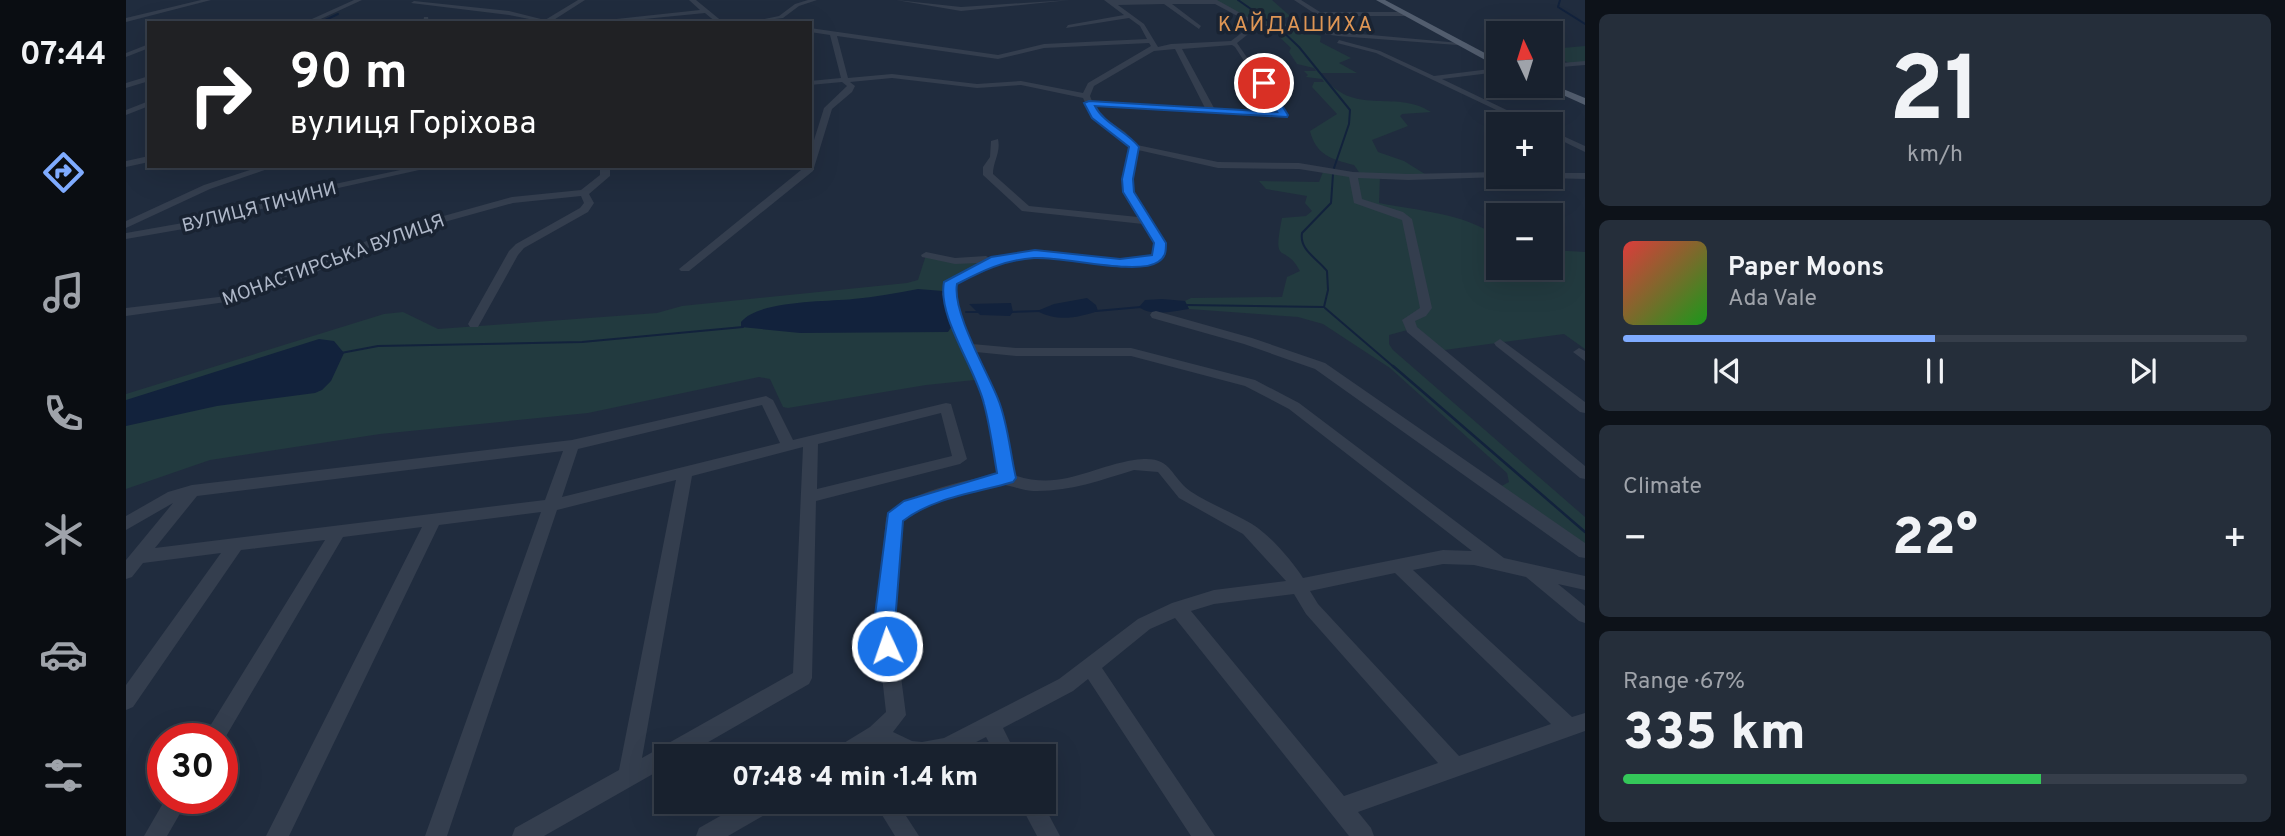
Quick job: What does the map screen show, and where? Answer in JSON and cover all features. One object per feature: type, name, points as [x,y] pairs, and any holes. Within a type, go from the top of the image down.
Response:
[{"type":"main road","points":[[1380,0],[1486,58]]},
{"type":"main road","points":[[1563,92],[1585,102]]},
{"type":"street","points":[[126,20],[208,0]]},
{"type":"street","points":[[311,21],[359,0]]},
{"type":"street","points":[[546,21],[582,0]]},
{"type":"street","points":[[692,0],[718,21]]},
{"type":"street","points":[[769,21],[782,17],[793,7],[814,0]]},
{"type":"street","points":[[899,0],[961,9],[1067,0]]},
{"type":"street","points":[[1297,0],[1333,23]]},
{"type":"street","points":[[1110,2],[1215,1],[1260,26]]},
{"type":"street","points":[[1110,2],[1142,25],[1154,45]]},
{"type":"street","points":[[1165,2],[1199,27]]},
{"type":"street","points":[[414,3],[509,13],[540,21]]},
{"type":"street","points":[[628,21],[706,11]]},
{"type":"street","points":[[1319,14],[1404,13]]},
{"type":"street","points":[[1068,27],[1131,16]]},
{"type":"street","points":[[1233,43],[1250,29],[1281,25],[1348,35],[1457,43]]},
{"type":"street","points":[[1301,29],[1378,52],[1506,112]]},
{"type":"street","points":[[812,30],[998,57],[1044,46],[1177,46],[1233,43],[1238,46],[1283,115],[1211,111],[1087,96],[1021,83],[977,86],[892,76],[812,83]]},
{"type":"street","points":[[812,162],[828,108],[851,86],[845,80],[833,33]]},
{"type":"street","points":[[1087,96],[1098,80],[1154,45]]},
{"type":"street","points":[[1177,46],[1211,111]]},
{"type":"street","points":[[126,55],[147,47]]},
{"type":"street","points":[[126,60],[147,57]]},
{"type":"street","points":[[1563,65],[1585,63]]},
{"type":"street","points":[[1432,78],[1486,72]]},
{"type":"street","points":[[126,86],[147,79]]},
{"type":"street","points":[[1087,96],[1096,116],[1134,147],[1208,164],[1298,166],[1353,175],[1486,175]]},
{"type":"street","points":[[126,113],[147,104]]},
{"type":"street","points":[[1563,138],[1585,149]]},
{"type":"street","points":[[995,141],[994,157],[988,167],[988,175],[1026,209],[1144,221]]},
{"type":"street","points":[[926,255],[955,261],[1050,254],[1110,262],[1150,261],[1158,256],[1161,248],[1158,239],[1130,198],[1127,186],[1134,147]]},
{"type":"street","points":[[126,164],[147,159]]},
{"type":"street","points":[[126,225],[207,187],[266,168]]},
{"type":"street","name":"ВУЛИЦЯ ТИЧИНИ","points":[[126,236],[220,219],[305,193],[424,168]]},
{"type":"street","points":[[474,324],[513,253],[520,246],[584,210],[589,203],[584,193],[605,176],[605,168]]},
{"type":"street","points":[[684,269],[810,168]]},
{"type":"street","points":[[1353,175],[1357,201],[1399,214],[1406,219],[1426,308],[1408,320],[1411,330],[1585,474]]},
{"type":"street","points":[[1563,176],[1585,176]]},
{"type":"street","name":"МОНАСТИРСЬКА ВУЛИЦЯ","points":[[126,313],[229,299],[312,270],[390,234],[438,219],[519,199],[584,193]]},
{"type":"street","points":[[1002,258],[960,276],[948,286],[948,294],[967,347],[990,395],[1007,478]]},
{"type":"street","points":[[1156,316],[1248,341],[1320,366],[1585,552]]},
{"type":"street","points":[[1500,343],[1585,409]]},
{"type":"street","points":[[967,347],[1016,352],[1131,352],[1250,383],[1294,406],[1500,563]]},
{"type":"street","points":[[126,524],[173,496],[192,491],[572,445],[766,400],[788,444]]},
{"type":"street","points":[[138,557],[553,505],[788,444],[946,407],[960,459],[808,498]]},
{"type":"street","points":[[523,836],[802,678],[811,439]]},
{"type":"street","points":[[436,836],[572,445]]},
{"type":"street","points":[[862,744],[896,715],[885,623],[894,518],[910,506],[987,480],[1007,478],[1030,486],[1072,484],[1134,465],[1151,464],[1163,468],[1173,483],[1192,500],[1249,530],[1288,569],[1312,609],[1456,768]]},
{"type":"street","points":[[628,776],[685,471]]},
{"type":"street","points":[[126,572],[192,491]]},
{"type":"street","points":[[277,836],[434,520]]},
{"type":"street","points":[[223,723],[338,532]]},
{"type":"street","points":[[126,701],[236,545]]},
{"type":"street","points":[[877,734],[901,749],[922,752],[947,747],[1066,685],[1144,624],[1178,608],[1230,594],[1300,586],[1397,565],[1453,557],[1500,563],[1585,583]]},
{"type":"street","points":[[1340,808],[1577,725],[1397,565]]},
{"type":"street","points":[[1529,570],[1585,617]]},
{"type":"street","points":[[1178,608],[1363,836]]},
{"type":"street","points":[[1090,667],[1204,836]]},
{"type":"street","points":[[990,725],[1000,744]]},
{"type":"street","points":[[155,836],[168,814]]},
{"type":"street","points":[[713,835],[746,814]]},
{"type":"street","points":[[893,814],[908,836]]},
{"type":"street","points":[[1037,814],[1049,836]]},
{"type":"green space","points":[[1213,0],[1272,0],[1290,16],[1283,19],[1287,26],[1321,36],[1320,42],[1351,58],[1339,63],[1357,73],[1321,73],[1333,87],[1360,99],[1403,102],[1431,112],[1402,114],[1400,116],[1408,126],[1372,140],[1378,152],[1404,161],[1428,176],[1380,176],[1379,203],[1441,214],[1486,230],[1486,280],[1563,280],[1563,251],[1585,252],[1585,349],[1564,334],[1437,351],[1411,329],[1389,335],[1389,344],[1585,517],[1585,552],[1496,489],[1509,482],[1507,473],[1390,368],[1323,324],[1298,317],[1189,309],[1185,301],[1191,298],[1282,297],[1287,277],[1300,271],[1289,257],[1281,252],[1278,244],[1282,218],[1306,216],[1312,211],[1305,203],[1307,196],[1266,189],[1259,181],[1319,182],[1323,172],[1361,175],[1354,165],[1338,161],[1320,151],[1313,139],[1310,131],[1337,114],[1312,87],[1314,82],[1324,82],[1322,79],[1306,77],[1308,75],[1304,71],[1316,71],[1314,68],[1297,64],[1289,52],[1291,48],[1270,28],[1260,26]]},
{"type":"green space","points":[[1585,46],[1585,64],[1574,65],[1563,60],[1563,48]]},
{"type":"green space","points":[[926,255],[955,261],[995,260],[948,286],[984,379],[926,385],[788,408],[783,407],[770,379],[759,377],[588,413],[380,434],[210,460],[126,489],[126,394],[384,314],[403,312],[438,329],[657,313],[682,306],[907,283],[918,280]]},
{"type":"water","points":[[918,289],[943,291],[952,326],[948,332],[800,333],[741,327],[741,322],[750,315],[777,306],[886,295]]},
{"type":"water","points":[[1087,298],[1096,305],[1098,311],[1068,318],[1052,317],[1037,311],[1054,304]]},
{"type":"water","points":[[1145,300],[1185,301],[1189,309],[1157,313],[1139,307]]},
{"type":"water","points":[[1011,303],[1013,312],[1010,316],[980,315],[969,304]]},
{"type":"water","points":[[319,339],[334,341],[344,353],[331,381],[322,390],[217,406],[126,426],[126,400]]},
{"type":"waterway","points":[[1238,0],[1268,21]]},
{"type":"waterway","points":[[1560,0],[1558,7],[1585,24]]},
{"type":"waterway","points":[[323,21],[338,14]]},
{"type":"waterway","points":[[1278,27],[1299,47],[1350,110],[1349,124],[1334,168]]},
{"type":"waterway","points":[[1186,305],[1324,307],[1328,290],[1327,271],[1306,249],[1302,233],[1331,203],[1333,174]]},
{"type":"waterway","points":[[1096,311],[1141,307]]},
{"type":"waterway","points":[[1325,308],[1395,368]]},
{"type":"waterway","points":[[1012,312],[1040,311]]},
{"type":"waterway","points":[[966,312],[980,312]]},
{"type":"waterway","points":[[341,353],[378,346],[582,342],[743,327]]},
{"type":"waterway","points":[[1393,366],[1585,532]]},
{"type":"district","name":"КАЙДАШИХА","points":[[1296,24]]},
{"type":"route","points":[[887,646],[885,623],[894,518],[910,506],[987,480],[1007,478],[992,401],[967,347],[948,294],[948,286],[960,276],[996,260],[1035,254],[1110,262],[1150,261],[1156,258],[1160,253],[1160,243],[1128,192],[1134,147],[1130,141],[1101,121],[1089,103],[1283,115],[1264,83]]}]
